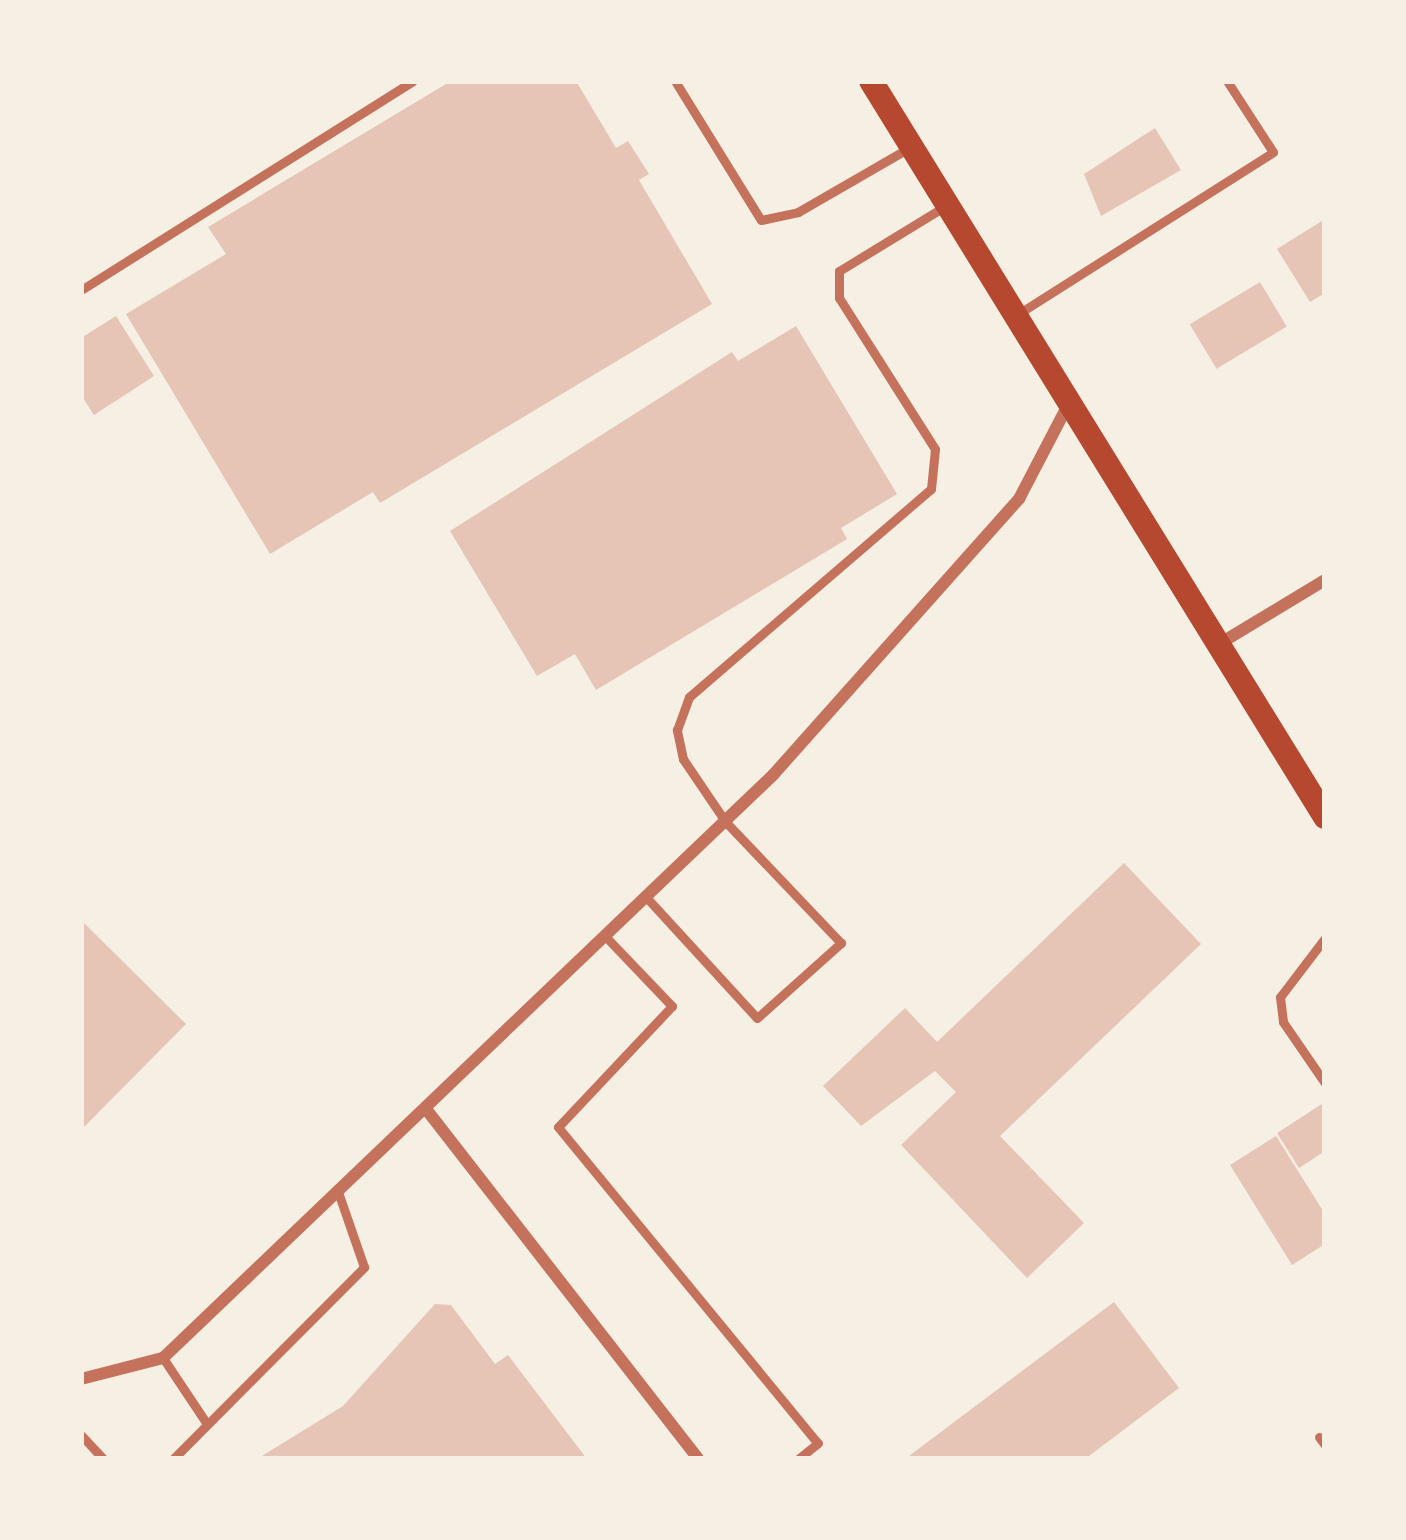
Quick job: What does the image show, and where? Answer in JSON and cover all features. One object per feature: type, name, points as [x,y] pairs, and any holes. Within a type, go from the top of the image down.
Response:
[{"type":"main road","points":[[871,81],[1325,817]]},
{"type":"street","points":[[81,1379],[163,1358],[725,821],[1019,499],[1071,399]]},
{"type":"street","points":[[1219,644],[1325,580]]},
{"type":"street","points":[[426,1109],[698,1459]]},
{"type":"lane","points":[[81,290],[413,81]]},
{"type":"lane","points":[[675,81],[761,220],[798,212],[912,146]]},
{"type":"lane","points":[[1018,314],[1273,152],[1227,81]]},
{"type":"lane","points":[[646,897],[758,1018],[841,944],[725,821],[683,759],[689,697],[931,489],[935,449],[839,298],[839,271],[949,204]]},
{"type":"lane","points":[[605,936],[671,1006],[558,1127],[818,1443],[798,1459]]},
{"type":"lane","points":[[1325,938],[1280,997],[1283,1022],[1325,1083]]},
{"type":"lane","points":[[173,1459],[364,1268],[338,1192]]},
{"type":"lane","points":[[163,1358],[208,1424]]},
{"type":"lane","points":[[81,1435],[103,1459]]},
{"type":"building","points":[[451,81],[576,81],[616,148],[628,141],[649,174],[639,180],[712,304],[380,503],[373,492],[270,554],[126,314],[226,254],[208,227]]},
{"type":"building","points":[[1155,128],[1181,170],[1101,216],[1084,174]]},
{"type":"building","points":[[1325,219],[1325,293],[1310,302],[1277,249]]},
{"type":"building","points":[[1260,282],[1287,327],[1216,369],[1190,324]]},
{"type":"building","points":[[116,316],[154,376],[94,415],[81,395],[81,338]]},
{"type":"building","points":[[796,326],[897,494],[841,528],[847,539],[596,690],[575,654],[537,676],[450,531],[732,352],[738,361]]},
{"type":"building","points":[[1124,863],[1201,944],[1000,1136],[1084,1223],[1027,1278],[901,1145],[956,1092],[935,1071],[861,1126],[823,1086],[905,1008],[937,1042]]},
{"type":"building","points":[[81,920],[186,1024],[81,1130]]},
{"type":"building","points":[[1325,1102],[1325,1151],[1299,1168],[1277,1133]]},
{"type":"building","points":[[1276,1136],[1325,1214],[1325,1244],[1292,1265],[1230,1165]]},
{"type":"building","points":[[1114,1302],[1179,1388],[1085,1459],[905,1459]]},
{"type":"building","points":[[435,1304],[451,1305],[495,1364],[508,1355],[587,1459],[257,1459],[343,1406]]}]
